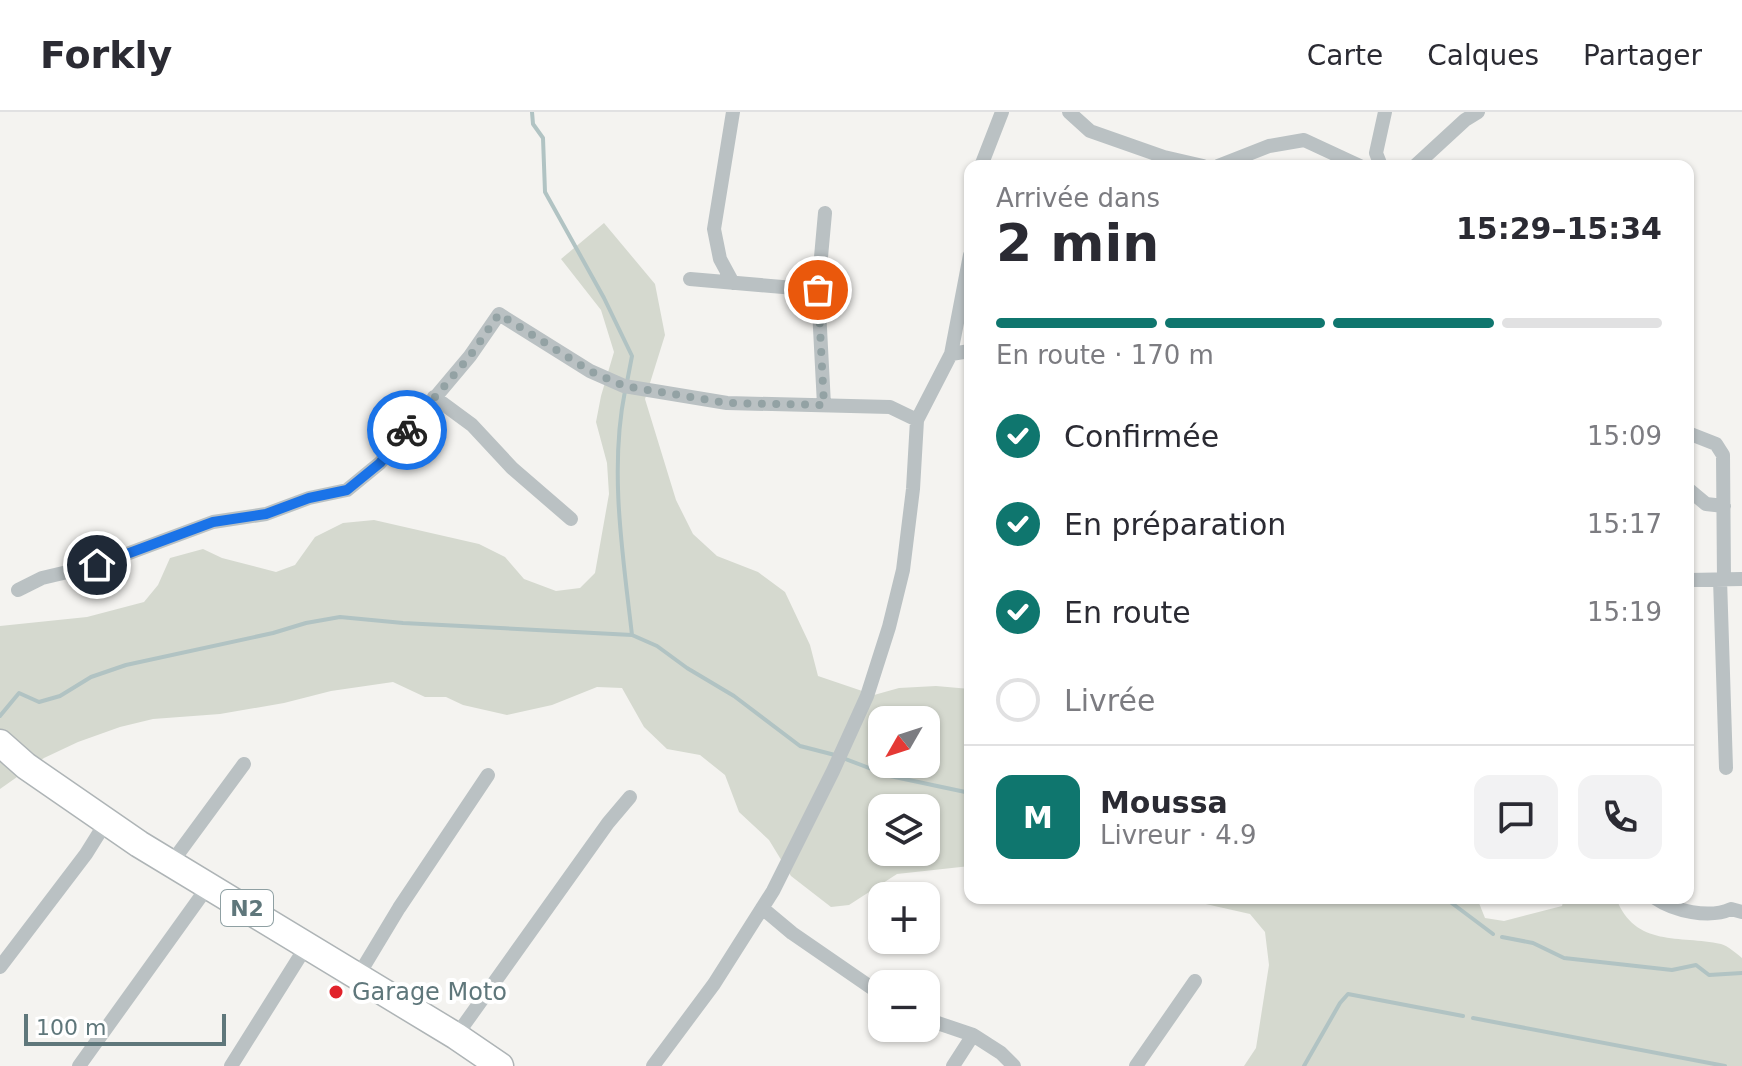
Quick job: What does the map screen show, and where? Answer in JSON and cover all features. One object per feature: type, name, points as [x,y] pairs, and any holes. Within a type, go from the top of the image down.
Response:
[{"type":"highway","name":"N2","points":[[0,743],[26,766],[106,822],[500,1066]]},
{"type":"street","points":[[733,112],[714,229],[720,259],[733,283]]},
{"type":"street","points":[[983,160],[1002,112]]},
{"type":"street","points":[[1069,112],[1090,131],[1177,160]]},
{"type":"street","points":[[1379,160],[1376,153],[1385,112]]},
{"type":"street","points":[[1422,160],[1478,112]]},
{"type":"street","points":[[1233,160],[1269,146],[1304,140],[1347,160]]},
{"type":"street","points":[[824,405],[818,290],[825,213]]},
{"type":"street","points":[[690,279],[818,290]]},
{"type":"street","points":[[653,1066],[714,984],[762,908],[833,771],[872,682],[903,570],[913,489],[917,420],[951,354],[964,286]]},
{"type":"street","points":[[18,590],[42,578],[97,565],[213,522],[266,514],[309,498],[347,490],[380,463],[470,356],[499,314],[590,371],[624,386],[727,403],[890,407],[917,420]]},
{"type":"street","points":[[951,354],[964,352]]},
{"type":"street","points":[[434,397],[472,425],[512,468],[571,519]]},
{"type":"street","points":[[1694,435],[1716,444],[1723,455],[1726,768]]},
{"type":"street","points":[[1694,494],[1706,504],[1724,506]]},
{"type":"street","points":[[1694,580],[1742,579]]},
{"type":"street","points":[[172,862],[244,764]]},
{"type":"street","points":[[358,976],[399,908],[488,775]]},
{"type":"street","points":[[456,1036],[630,797]]},
{"type":"street","points":[[0,967],[86,854],[106,822]]},
{"type":"street","points":[[79,1066],[209,885]]},
{"type":"street","points":[[1664,904],[1719,914],[1731,909],[1742,912]]},
{"type":"street","points":[[762,908],[792,933],[868,985]]},
{"type":"street","points":[[231,1066],[307,945]]},
{"type":"street","points":[[1136,1066],[1195,981]]},
{"type":"street","points":[[940,1024],[973,1035],[1001,1053],[1014,1066]]},
{"type":"street","points":[[953,1066],[973,1035]]},
{"type":"shaded area","points":[[604,223],[655,284],[665,335],[645,399],[676,500],[693,534],[717,556],[758,572],[785,592],[810,645],[818,676],[874,695],[899,688],[964,688],[964,867],[897,874],[885,882],[868,882],[868,893],[849,905],[831,907],[791,876],[769,840],[739,812],[725,775],[700,755],[667,749],[644,727],[622,688],[597,687],[552,705],[507,715],[463,705],[446,697],[425,697],[393,682],[331,691],[220,714],[153,719],[78,742],[44,758],[0,789],[0,626],[87,617],[144,602],[158,585],[170,558],[203,549],[222,558],[276,572],[295,565],[315,537],[343,523],[374,520],[479,544],[505,557],[524,579],[556,591],[580,588],[595,573],[609,494],[607,463],[596,422],[614,352],[601,310],[561,259]]},
{"type":"shaded area","points":[[1206,904],[1479,904],[1485,918],[1504,921],[1562,904],[1619,904],[1635,925],[1647,932],[1721,944],[1742,958],[1742,1066],[1244,1066],[1256,1048],[1269,965],[1265,932],[1250,914]]},
{"type":"waterway","points":[[532,112],[533,124],[543,138],[545,192],[604,298],[632,356],[627,382]]},
{"type":"waterway","points":[[625,391],[620,421],[618,482],[632,635]]},
{"type":"waterway","points":[[0,716],[19,693],[39,702],[60,696],[91,677],[126,665],[340,617],[632,635],[657,646],[734,696],[800,746],[835,755],[890,776],[964,792]]},
{"type":"waterway","points":[[1453,904],[1493,934]]},
{"type":"waterway","points":[[1502,937],[1533,943],[1564,958],[1672,970],[1696,965],[1709,975],[1742,973]]},
{"type":"waterway","points":[[1304,1066],[1348,994],[1463,1016]]},
{"type":"waterway","points":[[1473,1018],[1725,1066]]},
{"type":"way so far","points":[[407,430],[470,356],[499,314],[590,371],[624,386],[727,403],[824,405],[818,290]]},
{"type":"place","name":"Garage Moto","points":[[336,992]]},
{"type":"route","points":[[97,565],[213,522],[266,514],[309,498],[347,490],[380,463],[407,430]]}]
